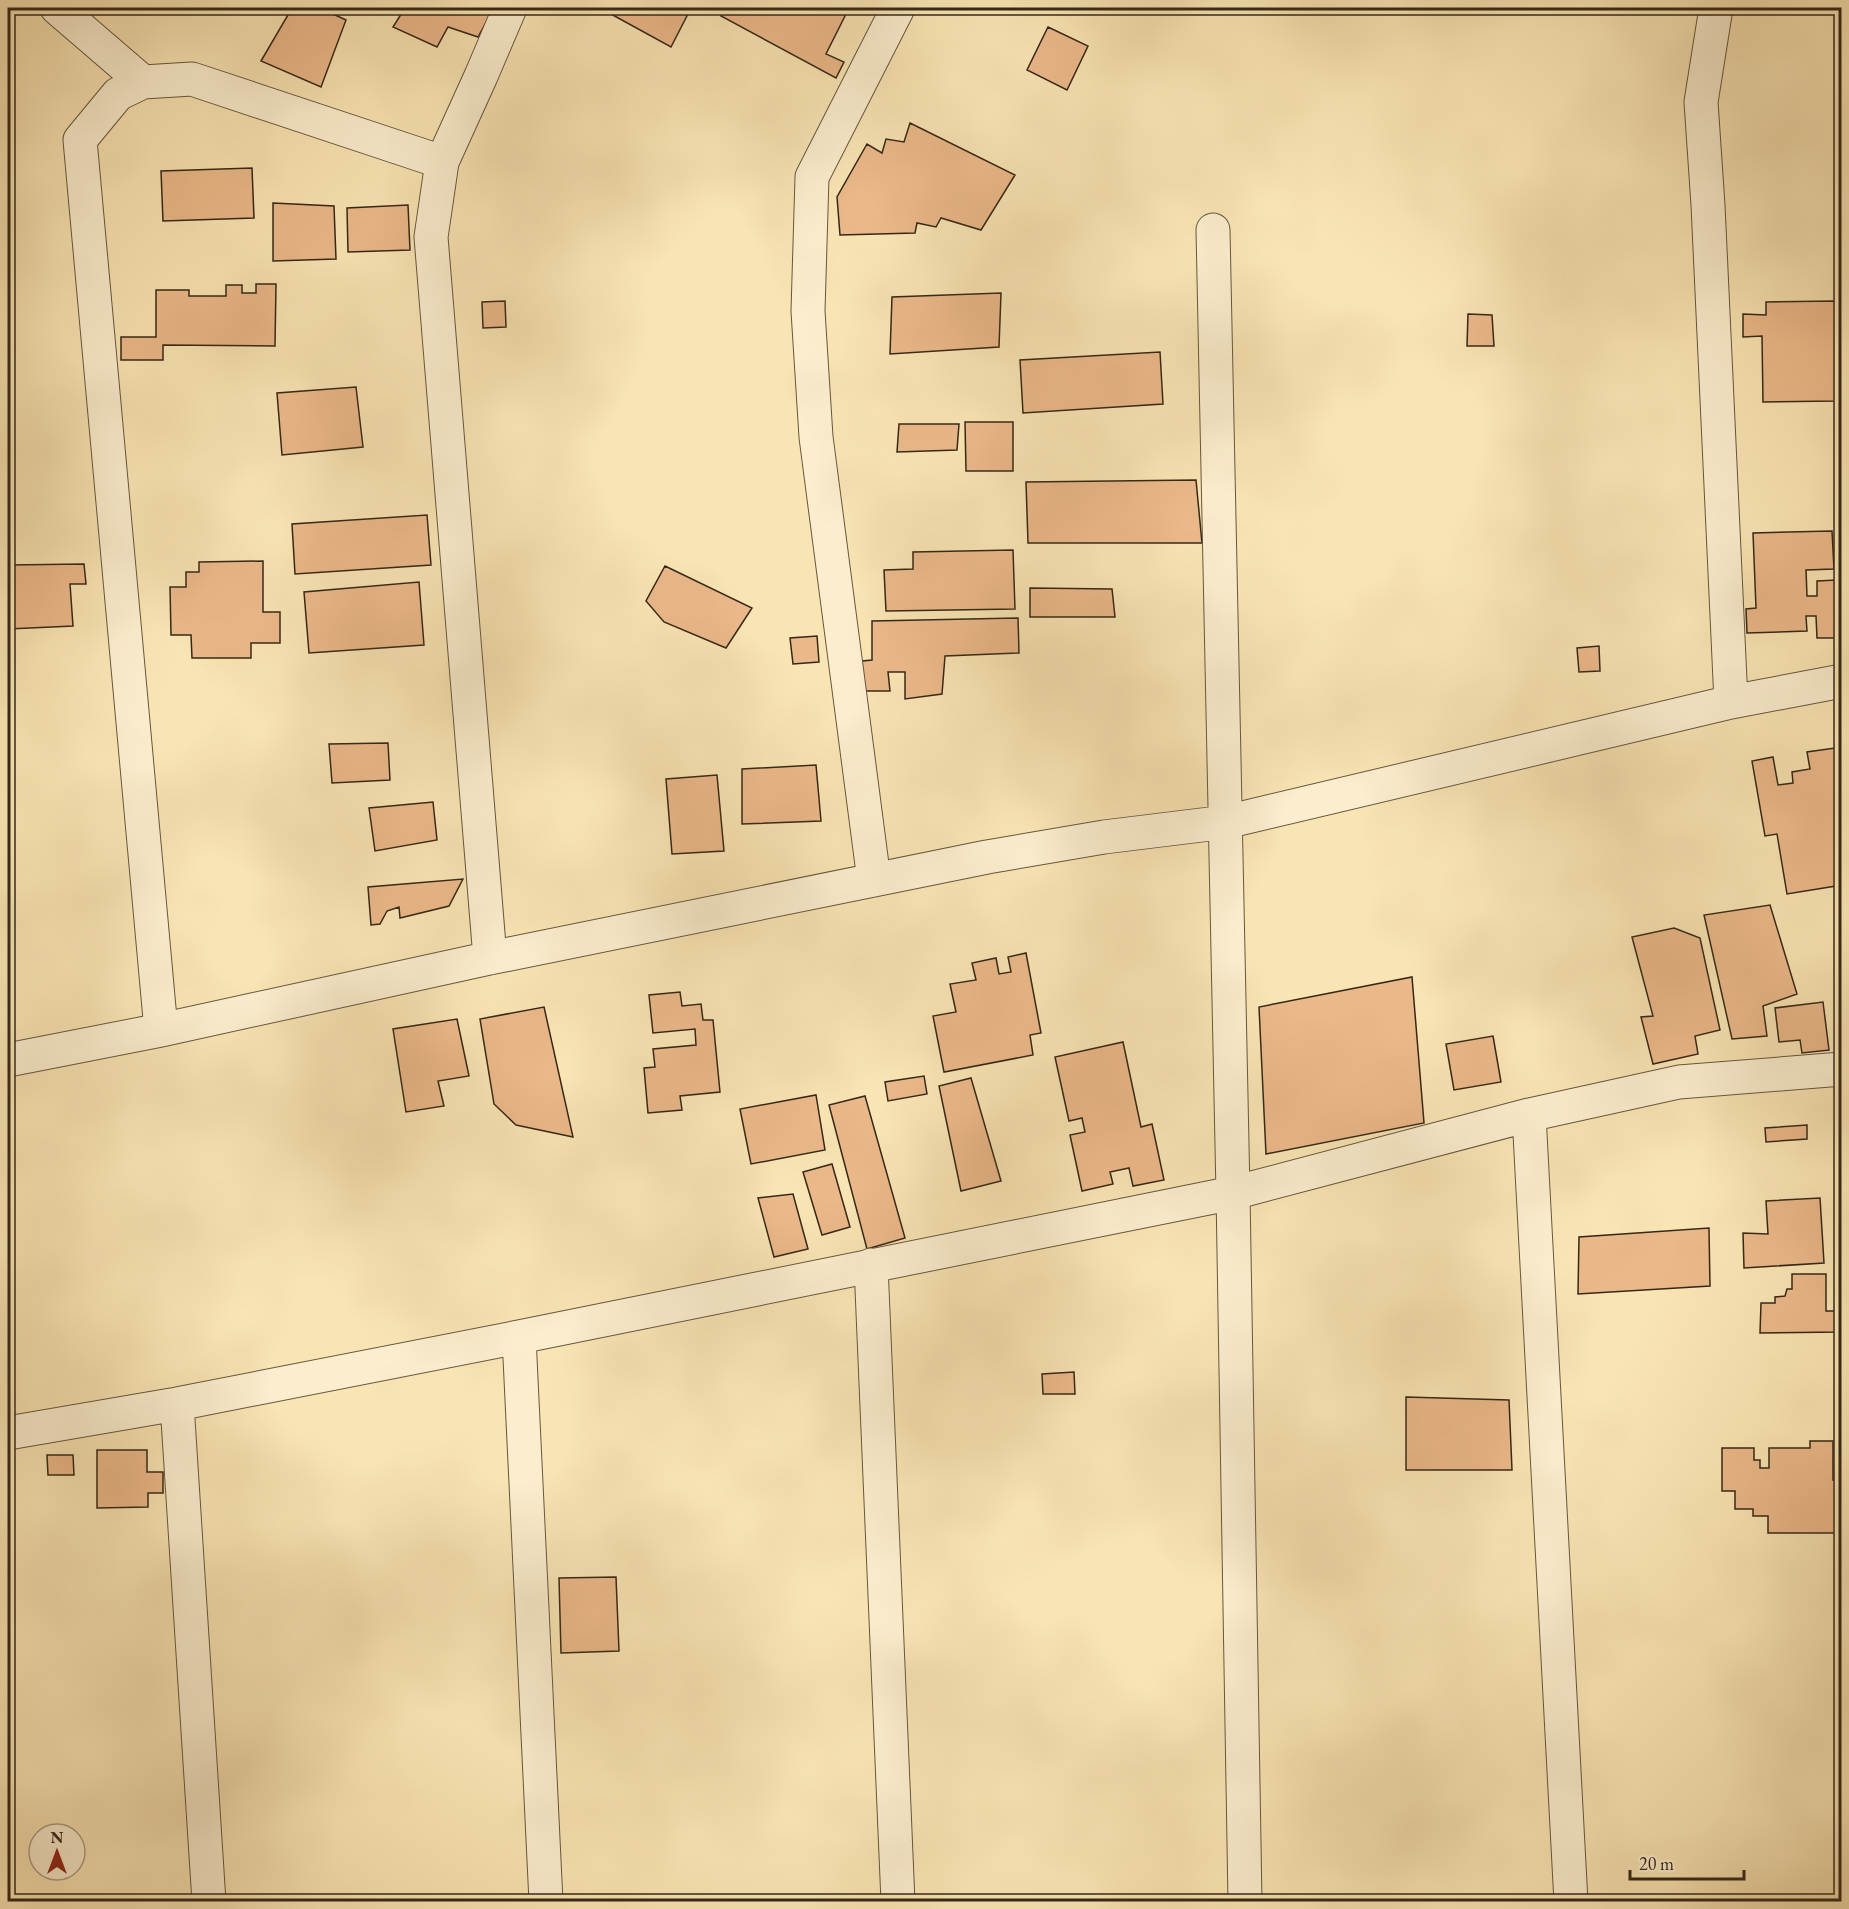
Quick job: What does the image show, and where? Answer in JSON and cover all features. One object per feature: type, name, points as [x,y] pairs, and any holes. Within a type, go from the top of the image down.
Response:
[{"type":"street","points":[[57,8],[143,82]]},
{"type":"street","points":[[490,958],[431,237],[442,162],[482,76],[510,8]]},
{"type":"street","points":[[874,880],[816,437],[808,300],[812,177],[898,8]]},
{"type":"street","points":[[1716,8],[1701,102],[1710,240],[1731,702]]},
{"type":"street","points":[[161,1030],[80,141],[118,94],[143,82],[192,79],[442,162]]},
{"type":"street","points":[[1213,230],[1245,1902]]},
{"type":"street","points":[[8,1060],[161,1030],[490,958],[987,857],[1104,837],[1226,822],[1731,702],[1842,681]]},
{"type":"street","points":[[8,1433],[177,1404],[519,1337],[1233,1193],[1529,1115],[1679,1082],[1842,1069]]},
{"type":"street","points":[[1529,1115],[1571,1902]]},
{"type":"street","points":[[871,1266],[897,1902]]},
{"type":"street","points":[[519,1337],[546,1902]]},
{"type":"street","points":[[177,1404],[209,1902]]},
{"type":"building","points":[[292,8],[320,8],[346,20],[321,87],[261,61]]},
{"type":"building","points":[[405,8],[494,8],[478,37],[448,27],[437,47],[393,27]]},
{"type":"building","points":[[600,8],[691,8],[671,47]]},
{"type":"building","points":[[726,8],[838,8],[846,14],[826,54],[844,62],[836,78],[721,16]]},
{"type":"building","points":[[1048,27],[1088,46],[1067,90],[1027,70]]},
{"type":"building","points":[[910,123],[1015,175],[981,230],[941,218],[936,227],[917,223],[915,233],[840,235],[837,197],[867,144],[882,153],[886,139],[904,142]]},
{"type":"building","points":[[252,168],[254,218],[163,221],[161,171]]},
{"type":"building","points":[[273,203],[334,206],[336,259],[273,261]]},
{"type":"building","points":[[408,205],[410,250],[348,252],[347,208]]},
{"type":"building","points":[[256,284],[276,284],[275,346],[163,345],[163,360],[121,360],[121,337],[156,337],[156,290],[189,290],[189,296],[226,296],[226,285],[242,285],[242,293],[256,293]]},
{"type":"building","points":[[1001,293],[999,347],[890,354],[892,297]]},
{"type":"building","points":[[505,301],[506,327],[483,328],[482,302]]},
{"type":"building","points":[[1835,301],[1835,401],[1763,402],[1762,336],[1743,337],[1743,314],[1766,315],[1766,302]]},
{"type":"building","points":[[1468,314],[1492,315],[1494,346],[1467,346]]},
{"type":"building","points":[[1160,352],[1163,404],[1023,413],[1020,360]]},
{"type":"building","points":[[356,387],[363,447],[282,455],[277,393]]},
{"type":"building","points":[[965,422],[1013,422],[1013,471],[966,471]]},
{"type":"building","points":[[899,424],[959,424],[957,450],[897,452]]},
{"type":"building","points":[[1196,480],[1202,543],[1028,543],[1026,482]]},
{"type":"building","points":[[427,515],[431,565],[295,574],[292,524]]},
{"type":"building","points":[[1832,531],[1834,569],[1806,570],[1807,596],[1817,596],[1817,581],[1837,580],[1839,638],[1817,638],[1816,616],[1806,616],[1807,631],[1747,633],[1746,609],[1756,608],[1753,533]]},
{"type":"building","points":[[1013,550],[1015,609],[886,611],[884,570],[913,569],[913,552]]},
{"type":"building","points":[[263,561],[263,612],[280,612],[280,643],[251,643],[251,658],[192,658],[191,635],[171,635],[170,587],[186,587],[186,572],[199,572],[199,562]]},
{"type":"building","points":[[84,564],[86,584],[70,584],[73,626],[8,629],[8,565]]},
{"type":"building","points":[[665,566],[752,608],[726,648],[664,622],[646,601]]},
{"type":"building","points":[[419,582],[424,645],[309,653],[304,592]]},
{"type":"building","points":[[1030,588],[1112,589],[1115,617],[1030,617]]},
{"type":"building","points":[[1018,618],[1019,653],[945,656],[942,694],[905,699],[905,672],[888,672],[890,691],[861,691],[862,661],[872,660],[872,621]]},
{"type":"building","points":[[817,636],[819,662],[793,664],[790,638]]},
{"type":"building","points":[[1599,646],[1600,671],[1579,672],[1577,648]]},
{"type":"building","points":[[388,743],[390,780],[332,783],[329,744]]},
{"type":"building","points":[[1835,748],[1842,788],[1842,885],[1787,894],[1777,834],[1765,836],[1752,761],[1773,757],[1778,785],[1793,783],[1792,772],[1810,769],[1807,752]]},
{"type":"building","points":[[816,765],[821,821],[742,824],[742,769]]},
{"type":"building","points":[[717,775],[724,851],[672,854],[666,779]]},
{"type":"building","points":[[433,802],[437,840],[375,851],[369,808]]},
{"type":"building","points":[[463,879],[449,906],[400,918],[399,907],[387,911],[380,924],[371,925],[368,887]]},
{"type":"building","points":[[1770,905],[1797,994],[1763,1006],[1767,1036],[1732,1039],[1704,915]]},
{"type":"building","points":[[1674,928],[1700,938],[1720,1030],[1695,1036],[1698,1054],[1653,1064],[1641,1017],[1653,1016],[1632,937]]},
{"type":"building","points":[[1026,953],[1041,1033],[1030,1035],[1033,1055],[944,1072],[933,1016],[956,1012],[950,984],[976,980],[972,963],[996,958],[999,974],[1011,972],[1008,957]]},
{"type":"building","points":[[1412,977],[1424,1123],[1266,1154],[1259,1007]]},
{"type":"building","points":[[680,992],[682,1006],[701,1004],[703,1020],[713,1020],[720,1092],[680,1096],[682,1110],[648,1113],[644,1068],[655,1067],[653,1049],[696,1045],[695,1029],[653,1033],[649,995]]},
{"type":"building","points":[[1823,1002],[1829,1050],[1802,1053],[1800,1040],[1779,1042],[1775,1008]]},
{"type":"building","points":[[544,1007],[573,1137],[516,1125],[494,1104],[480,1019]]},
{"type":"building","points":[[457,1019],[469,1076],[438,1081],[444,1106],[406,1112],[393,1029]]},
{"type":"building","points":[[1493,1036],[1501,1082],[1454,1090],[1446,1044]]},
{"type":"building","points":[[1123,1042],[1141,1127],[1152,1124],[1164,1180],[1133,1186],[1129,1168],[1110,1172],[1113,1184],[1082,1191],[1070,1135],[1085,1132],[1082,1118],[1069,1121],[1055,1057]]},
{"type":"building","points":[[924,1076],[927,1094],[888,1101],[885,1082]]},
{"type":"building","points":[[971,1078],[1001,1181],[961,1191],[939,1086]]},
{"type":"building","points":[[816,1095],[825,1150],[751,1164],[740,1109]]},
{"type":"building","points":[[865,1096],[905,1238],[867,1249],[829,1105]]},
{"type":"building","points":[[1807,1125],[1807,1139],[1766,1142],[1765,1128]]},
{"type":"building","points":[[832,1164],[850,1227],[822,1235],[803,1172]]},
{"type":"building","points":[[793,1194],[808,1249],[774,1257],[758,1198]]},
{"type":"building","points":[[1820,1198],[1824,1263],[1744,1268],[1743,1233],[1768,1234],[1766,1201]]},
{"type":"building","points":[[1709,1228],[1710,1286],[1578,1294],[1579,1237]]},
{"type":"building","points":[[1792,1274],[1826,1274],[1826,1311],[1840,1311],[1840,1332],[1760,1333],[1761,1303],[1775,1303],[1775,1297],[1785,1296],[1787,1289],[1792,1289]]},
{"type":"building","points":[[1074,1372],[1075,1394],[1043,1394],[1042,1374]]},
{"type":"building","points":[[1406,1397],[1509,1400],[1512,1470],[1406,1470]]},
{"type":"building","points":[[1810,1441],[1833,1441],[1833,1480],[1842,1480],[1842,1533],[1768,1533],[1768,1516],[1753,1516],[1753,1509],[1735,1509],[1735,1491],[1722,1491],[1722,1448],[1754,1448],[1754,1460],[1760,1460],[1760,1468],[1769,1468],[1769,1448],[1810,1448]]},
{"type":"building","points":[[97,1450],[147,1450],[147,1472],[163,1472],[163,1493],[148,1493],[148,1507],[97,1508]]},
{"type":"building","points":[[47,1455],[73,1455],[74,1475],[48,1475]]},
{"type":"building","points":[[616,1577],[619,1651],[561,1653],[559,1578]]}]
